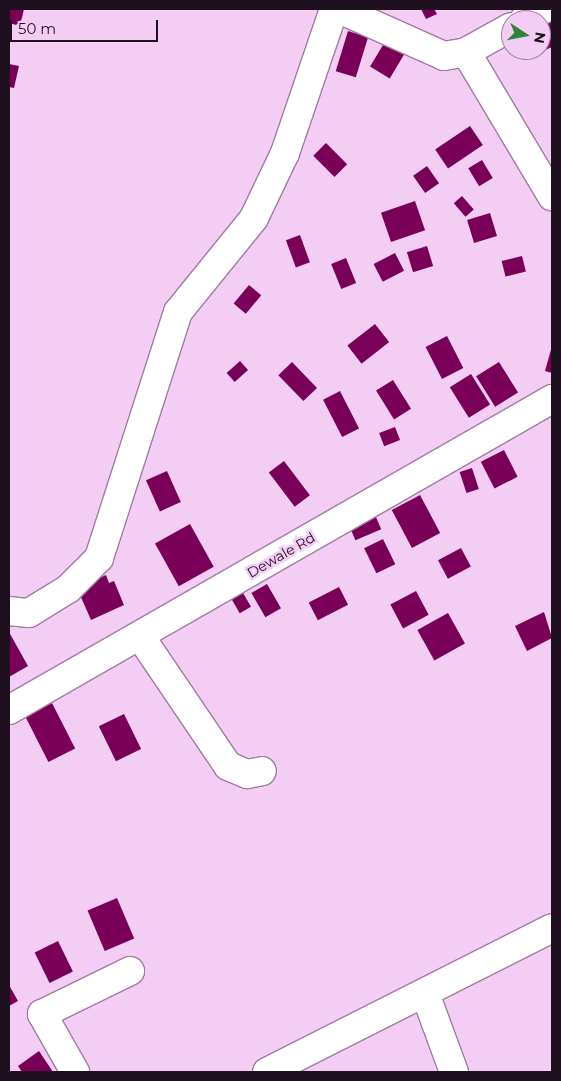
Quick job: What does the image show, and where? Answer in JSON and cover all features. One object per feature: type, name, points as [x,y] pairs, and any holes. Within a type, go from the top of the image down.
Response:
[{"type":"street","points":[[9,611],[28,613],[68,589],[99,558],[178,312],[254,218],[285,153],[334,9]]},
{"type":"street","points":[[339,9],[444,56],[466,52],[501,33]]},
{"type":"street","points":[[466,52],[552,196]]},
{"type":"street","name":"Dewale Rd","points":[[9,710],[552,399]]},
{"type":"street","points":[[140,636],[228,766],[247,774],[262,771]]},
{"type":"street","points":[[267,1072],[426,996],[552,928]]},
{"type":"street","points":[[75,1072],[42,1014],[130,971]]},
{"type":"street","points":[[426,996],[454,1072]]},
{"type":"building","points":[[9,9],[24,9],[20,26],[9,23]]},
{"type":"building","points":[[421,9],[434,9],[437,14],[426,19]]},
{"type":"building","points":[[551,18],[552,18],[551,47]]},
{"type":"building","points":[[348,31],[368,37],[356,77],[336,71]]},
{"type":"building","points":[[386,40],[406,52],[390,78],[370,67]]},
{"type":"building","points":[[9,64],[19,66],[14,88],[9,87]]},
{"type":"building","points":[[470,126],[483,145],[448,169],[435,149]]},
{"type":"building","points":[[326,143],[347,164],[334,177],[313,156]]},
{"type":"building","points":[[482,160],[493,178],[479,186],[468,168]]},
{"type":"building","points":[[427,166],[439,183],[425,193],[413,176]]},
{"type":"building","points":[[462,196],[474,210],[466,217],[454,203]]},
{"type":"building","points":[[415,201],[425,230],[391,242],[381,213]]},
{"type":"building","points":[[490,213],[497,236],[474,243],[467,220]]},
{"type":"building","points":[[300,235],[310,262],[296,267],[286,240]]},
{"type":"building","points":[[427,246],[433,266],[413,272],[407,252]]},
{"type":"building","points":[[395,253],[404,271],[383,282],[374,264]]},
{"type":"building","points":[[522,256],[526,272],[505,277],[502,261]]},
{"type":"building","points":[[346,258],[356,283],[341,289],[331,264]]},
{"type":"building","points":[[249,285],[261,295],[246,314],[234,303]]},
{"type":"building","points":[[375,324],[389,342],[362,364],[347,346]]},
{"type":"building","points":[[447,336],[463,368],[442,379],[426,347]]},
{"type":"building","points":[[552,346],[552,373],[545,371]]},
{"type":"building","points":[[240,361],[248,370],[235,382],[227,373]]},
{"type":"building","points":[[292,362],[317,388],[303,401],[278,375]]},
{"type":"building","points":[[499,362],[518,393],[495,407],[476,376]]},
{"type":"building","points":[[471,374],[490,405],[469,418],[450,387]]},
{"type":"building","points":[[393,380],[411,409],[394,419],[376,391]]},
{"type":"building","points":[[340,391],[359,428],[342,437],[323,400]]},
{"type":"building","points":[[395,427],[400,440],[384,446],[379,433]]},
{"type":"building","points":[[504,450],[518,477],[494,489],[481,462]]},
{"type":"building","points":[[284,461],[310,495],[295,507],[269,472]]},
{"type":"building","points":[[472,468],[479,489],[466,493],[460,472]]},
{"type":"building","points":[[167,471],[181,502],[160,511],[146,480]]},
{"type":"building","points":[[420,495],[440,533],[412,548],[392,510]]},
{"type":"building","points":[[373,510],[381,529],[355,540],[347,521]]},
{"type":"building","points":[[190,524],[214,567],[179,586],[155,543]]},
{"type":"building","points":[[383,539],[395,564],[376,573],[364,548]]},
{"type":"building","points":[[461,548],[471,567],[448,579],[438,560]]},
{"type":"building","points":[[106,575],[109,583],[114,581],[124,605],[91,620],[77,588]]},
{"type":"building","points":[[267,584],[281,608],[265,617],[251,593]]},
{"type":"building","points":[[239,586],[251,607],[240,613],[228,592]]},
{"type":"building","points":[[339,587],[348,605],[318,620],[309,602]]},
{"type":"building","points":[[416,591],[429,615],[403,628],[390,605]]},
{"type":"building","points":[[544,612],[552,638],[527,651],[515,626]]},
{"type":"building","points":[[448,613],[465,644],[434,661],[417,630]]},
{"type":"building","points":[[9,632],[28,666],[9,677]]},
{"type":"building","points":[[52,703],[75,748],[48,762],[25,717]]},
{"type":"building","points":[[124,714],[141,749],[116,761],[99,726]]},
{"type":"building","points":[[117,898],[134,939],[105,951],[88,911]]},
{"type":"building","points":[[58,941],[73,972],[50,983],[35,952]]},
{"type":"building","points":[[9,985],[18,1001],[9,1006]]},
{"type":"building","points":[[39,1051],[53,1072],[22,1072],[18,1066]]}]
